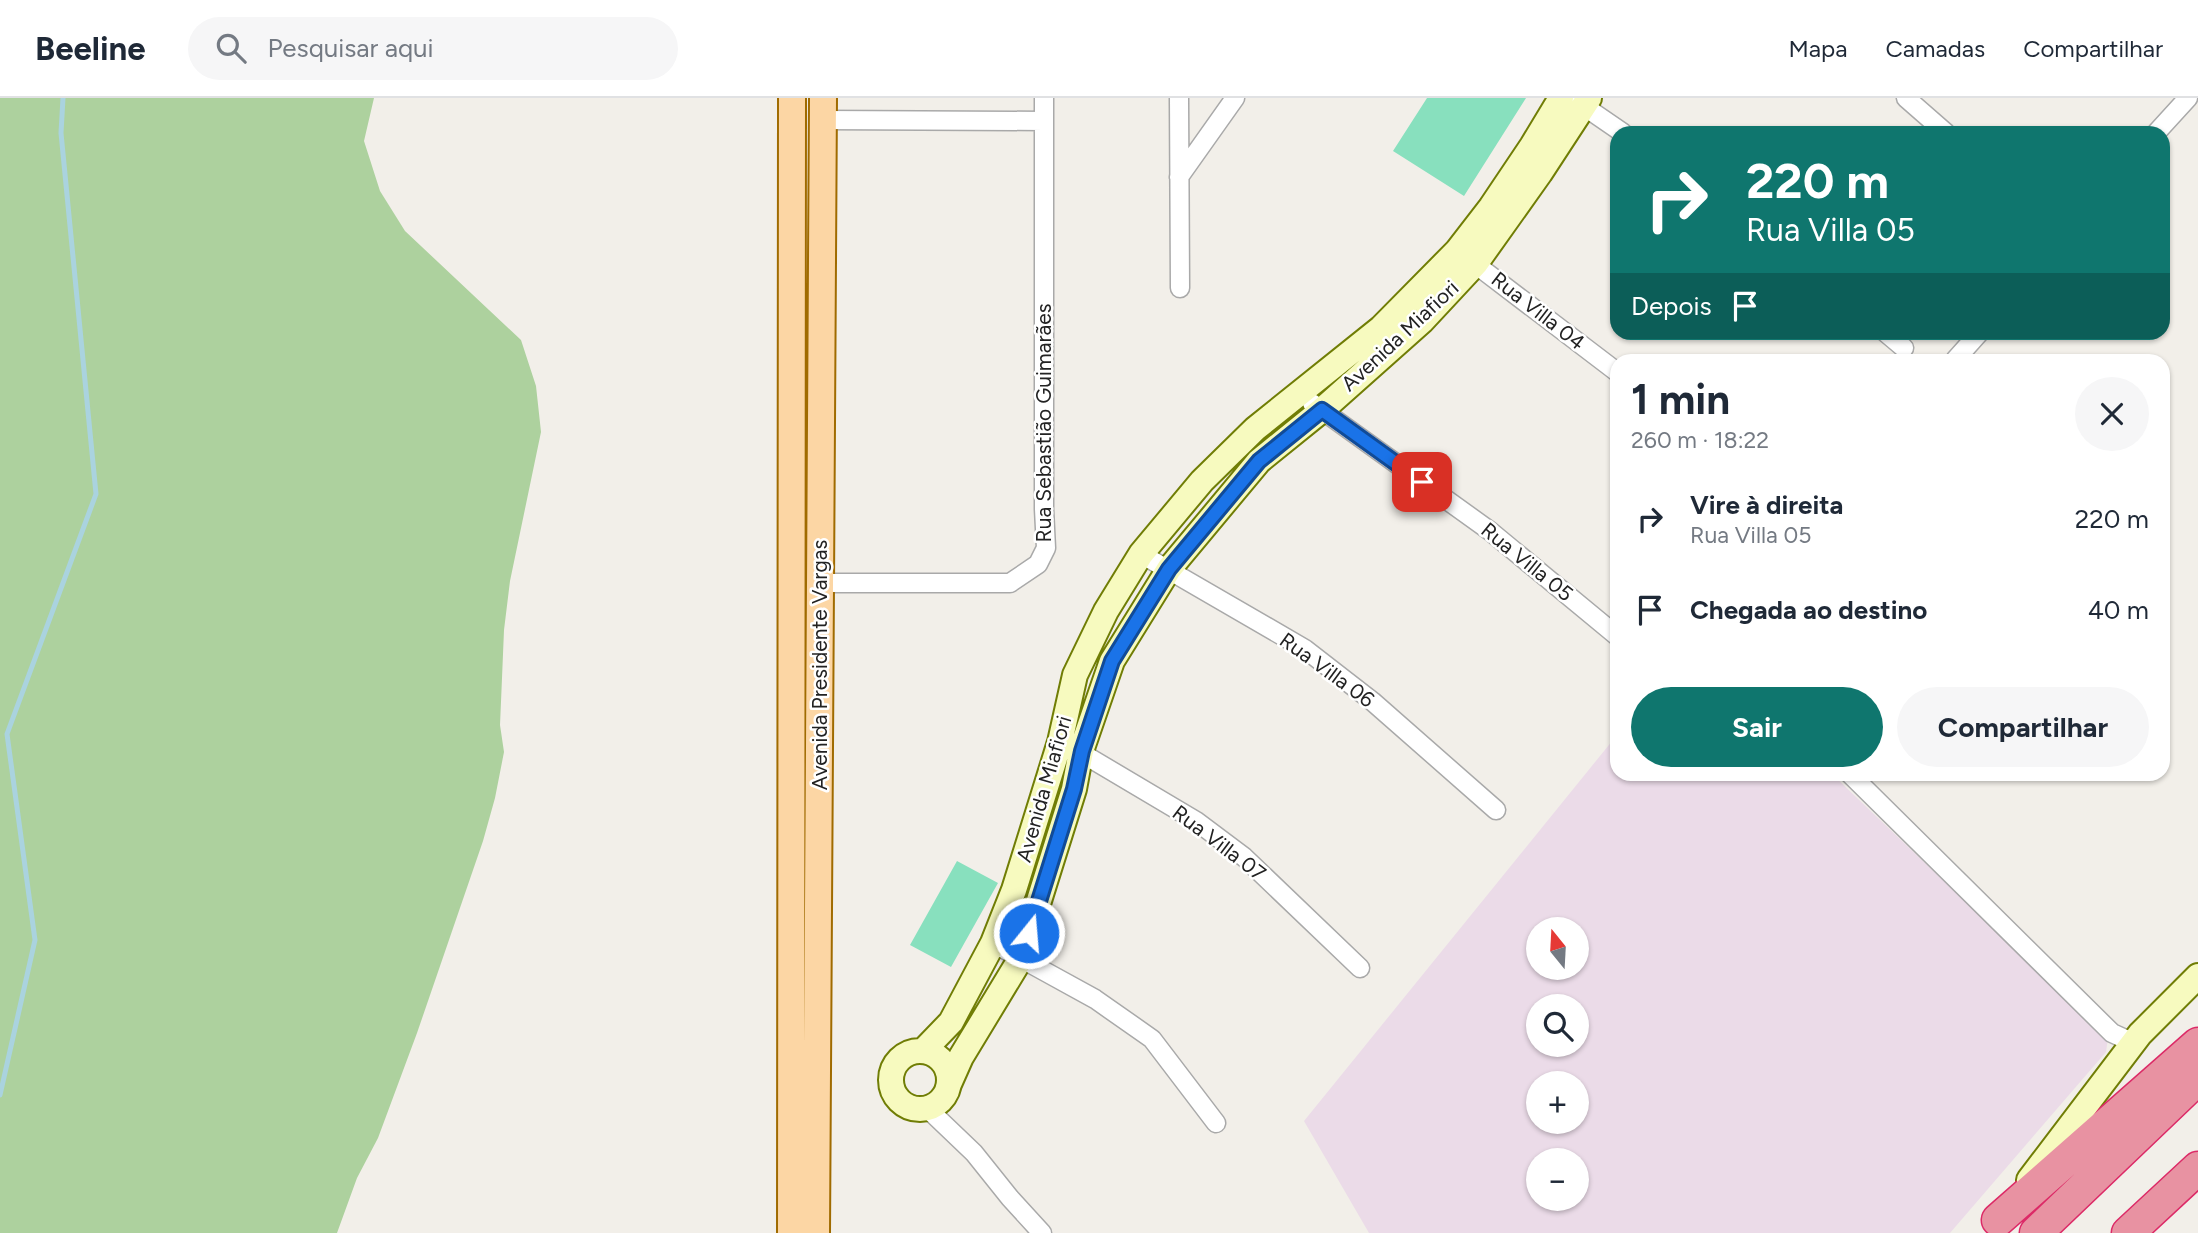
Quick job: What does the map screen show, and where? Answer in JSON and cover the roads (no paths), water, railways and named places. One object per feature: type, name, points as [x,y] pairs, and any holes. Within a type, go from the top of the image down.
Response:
[{"type":"highway","points":[[1992,1227],[2198,1044]]},
{"type":"highway","points":[[2036,1233],[2198,1077]]},
{"type":"highway","points":[[2128,1233],[2198,1168]]},
{"type":"highway","points":[[2149,1233],[2198,1182]]},
{"type":"main road","name":"Avenida Presidente Vargas","points":[[790,1233],[792,98]]},
{"type":"main road","name":"Avenida Presidente Vargas","points":[[816,1233],[823,109]]},
{"type":"main road","points":[[791,905],[818,906]]},
{"type":"street","name":"Rua Sebastião Guimarães","points":[[820,583],[1010,583],[1038,564],[1046,548],[1044,98]]},
{"type":"street","points":[[1179,98],[1180,288]]},
{"type":"street","points":[[1180,177],[1235,98]]},
{"type":"street","name":"Avenida Miafiori","points":[[949,1084],[961,1057],[1021,958],[1074,789],[1071,747],[1074,675],[1106,611],[1141,554],[1202,481],[1255,429],[1467,257],[1491,207],[1561,98]]},
{"type":"street","points":[[1906,98],[1938,126]]},
{"type":"street","points":[[2162,126],[2188,98]]},
{"type":"street","points":[[1582,100],[1614,126]]},
{"type":"street","name":"Avenida Miafiori","points":[[923,1051],[951,1022],[993,943],[1071,747],[1112,661],[1169,569],[1259,461],[1322,410],[1422,321],[1582,100]]},
{"type":"street","points":[[823,109],[1044,121]]},
{"type":"street","name":"Rua Villa 04","points":[[1467,257],[1610,367]]},
{"type":"street","points":[[1894,340],[1904,348]]},
{"type":"street","points":[[1960,354],[1972,340]]},
{"type":"street","name":"Rua Villa 05","points":[[1298,392],[1490,531],[1610,630]]},
{"type":"street","name":"Rua Villa 06","points":[[1141,554],[1305,649],[1372,701],[1496,810]]},
{"type":"street","name":"Rua Villa 07","points":[[1071,747],[1196,821],[1244,857],[1360,968]]},
{"type":"street","points":[[1857,781],[2112,1033],[2137,1038]]},
{"type":"street","points":[[993,943],[1095,999],[1152,1040],[1216,1123]]},
{"type":"street","points":[[1992,1227],[2137,1038],[2198,976]]},
{"type":"street","points":[[923,1051],[942,1062],[948,1072],[949,1084],[938,1103],[928,1109],[916,1110],[897,1099],[891,1088],[890,1077],[901,1058],[911,1052],[923,1051]]},
{"type":"street","points":[[928,1109],[974,1153],[1010,1199],[1042,1233]]},
{"type":"waterway","points":[[0,1095],[35,940],[7,734],[96,494],[61,133],[63,98]]}]
